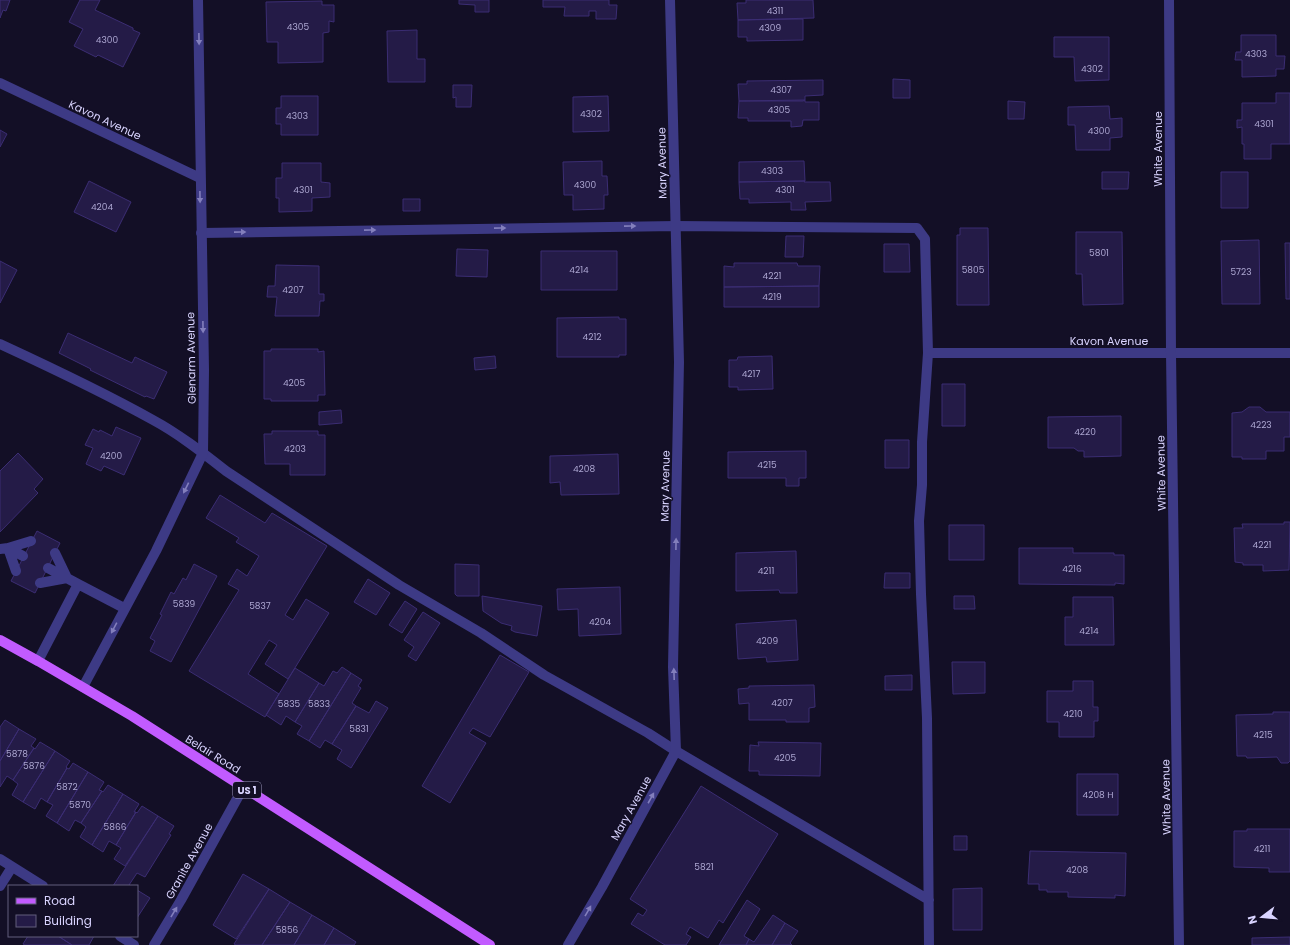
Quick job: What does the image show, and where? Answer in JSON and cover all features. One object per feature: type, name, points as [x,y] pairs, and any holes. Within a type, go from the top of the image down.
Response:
[{"type":"main road","name":"Belair Road","points":[[0,640],[132,716],[490,945]]},
{"type":"street","name":"Glenarm Avenue","points":[[83,687],[156,550],[203,453],[204,370],[198,0]]},
{"type":"street","name":"Mary Avenue","points":[[568,945],[602,887],[676,751],[673,667],[680,362],[670,0]]},
{"type":"street","name":"White Avenue","points":[[1169,0],[1171,353],[1179,945]]},
{"type":"street","name":"Kavon Avenue","points":[[0,84],[200,178]]},
{"type":"street","points":[[201,233],[676,226],[917,228],[925,239],[928,353],[922,434],[922,485],[919,521],[927,718],[929,945]]},
{"type":"street","points":[[0,344],[83,383],[154,420],[226,470],[399,585],[481,633],[544,675],[648,733],[929,900]]},
{"type":"street","name":"Kavon Avenue","points":[[928,353],[1290,353]]},
{"type":"street","points":[[4,549],[31,541]]},
{"type":"street","points":[[4,549],[23,556]]},
{"type":"street","points":[[4,549],[16,571]]},
{"type":"street","points":[[55,553],[67,578]]},
{"type":"street","points":[[48,568],[124,608]]},
{"type":"street","points":[[40,583],[67,578]]},
{"type":"street","points":[[38,661],[78,584]]},
{"type":"street","name":"Granite Avenue","points":[[154,945],[181,900],[243,788]]},
{"type":"street","points":[[0,859],[41,885]]},
{"type":"street","points":[[0,886],[12,866]]},
{"type":"street","points":[[122,937],[134,945]]},
{"type":"building","points":[[0,0],[10,0],[6,11],[3,10],[0,18]]},
{"type":"building","points":[[80,0],[100,0],[95,10],[133,28],[133,30],[140,33],[123,67],[98,55],[96,57],[74,46],[83,29],[69,22]]},
{"type":"building","points":[[459,0],[489,0],[489,12],[475,12],[475,5],[459,4]]},
{"type":"building","points":[[543,0],[609,0],[609,5],[617,5],[616,19],[596,19],[596,11],[589,11],[589,16],[564,16],[565,7],[543,7]]},
{"type":"building","points":[[746,0],[813,0],[814,18],[738,20],[737,3],[746,3]]},
{"type":"building","points":[[322,1],[322,5],[334,5],[334,22],[329,21],[329,32],[323,33],[323,62],[278,63],[278,42],[267,42],[266,2]]},
{"type":"building","points":[[803,19],[803,40],[747,41],[747,37],[738,37],[738,20]]},
{"type":"building","points":[[417,30],[417,59],[425,59],[425,82],[388,82],[387,31]]},
{"type":"building","points":[[1241,35],[1276,35],[1276,56],[1285,56],[1284,69],[1276,69],[1276,76],[1242,77],[1242,60],[1235,60],[1236,52],[1241,52]]},
{"type":"building","points":[[1054,37],[1109,37],[1109,80],[1075,81],[1074,57],[1054,57]]},
{"type":"building","points":[[893,79],[910,80],[910,98],[893,98]]},
{"type":"building","points":[[823,80],[823,95],[805,96],[805,100],[803,101],[739,101],[738,84],[747,84],[747,81]]},
{"type":"building","points":[[453,85],[472,85],[471,107],[456,107],[456,97],[453,98]]},
{"type":"building","points":[[1276,93],[1290,93],[1290,144],[1271,144],[1271,159],[1244,159],[1242,127],[1237,128],[1237,120],[1242,120],[1242,103],[1276,103]]},
{"type":"building","points":[[281,96],[318,96],[318,135],[281,135],[281,124],[276,124],[276,108],[281,108]]},
{"type":"building","points":[[608,96],[609,131],[573,132],[573,97]]},
{"type":"building","points":[[805,100],[805,102],[819,102],[819,120],[803,120],[802,126],[791,127],[791,121],[748,121],[748,118],[738,118],[739,101]]},
{"type":"building","points":[[1008,101],[1025,102],[1024,119],[1008,119]]},
{"type":"building","points":[[1109,106],[1110,119],[1122,118],[1122,137],[1110,138],[1110,150],[1076,150],[1075,125],[1068,125],[1068,107]]},
{"type":"building","points":[[0,130],[7,134],[0,147]]},
{"type":"building","points":[[602,161],[602,176],[607,176],[608,195],[604,195],[604,209],[573,210],[573,195],[564,195],[563,162]]},
{"type":"building","points":[[804,161],[805,181],[739,182],[739,162]]},
{"type":"building","points":[[282,163],[321,163],[321,182],[330,183],[330,197],[312,198],[312,211],[279,212],[279,198],[276,198],[276,178],[282,178]]},
{"type":"building","points":[[1102,172],[1129,172],[1128,189],[1102,189]]},
{"type":"building","points":[[1221,172],[1248,172],[1248,208],[1221,208]]},
{"type":"building","points":[[89,181],[131,202],[116,232],[74,212]]},
{"type":"building","points":[[805,181],[804,182],[830,182],[831,201],[805,202],[806,210],[791,210],[791,202],[749,203],[749,199],[740,199],[739,182]]},
{"type":"building","points":[[403,199],[420,199],[420,211],[403,211]]},
{"type":"building","points":[[960,228],[988,228],[989,305],[957,305],[957,235],[960,235]]},
{"type":"building","points":[[1076,232],[1122,232],[1123,304],[1083,305],[1082,274],[1076,274]]},
{"type":"building","points":[[786,236],[804,236],[803,257],[785,257]]},
{"type":"building","points":[[1259,240],[1260,304],[1222,304],[1221,241]]},
{"type":"building","points":[[1285,243],[1290,243],[1290,299],[1286,299]]},
{"type":"building","points":[[884,244],[909,244],[910,272],[884,272]]},
{"type":"building","points":[[457,249],[488,250],[487,277],[456,276]]},
{"type":"building","points":[[541,251],[617,251],[617,290],[541,290]]},
{"type":"building","points":[[0,261],[17,270],[0,303]]},
{"type":"building","points":[[734,263],[797,263],[798,266],[820,266],[819,286],[724,287],[724,266],[734,267]]},
{"type":"building","points":[[276,265],[319,266],[319,294],[324,294],[324,301],[320,301],[319,316],[275,316],[277,297],[267,297],[268,286],[275,286]]},
{"type":"building","points":[[819,286],[819,307],[724,307],[724,287]]},
{"type":"building","points":[[619,317],[619,319],[626,319],[626,355],[619,355],[619,357],[557,357],[557,318]]},
{"type":"building","points":[[68,333],[132,363],[135,357],[167,372],[154,399],[145,397],[59,353]]},
{"type":"building","points":[[271,349],[318,349],[318,352],[324,351],[325,395],[318,395],[318,401],[271,401],[271,399],[264,399],[264,351],[271,351]]},
{"type":"building","points":[[495,356],[496,368],[475,370],[474,358]]},
{"type":"building","points":[[772,356],[773,389],[738,390],[738,387],[729,387],[729,360],[737,360],[738,357]]},
{"type":"building","points":[[942,384],[965,384],[965,426],[942,426]]},
{"type":"building","points":[[1249,407],[1260,407],[1266,412],[1290,412],[1290,437],[1284,437],[1284,451],[1266,451],[1266,459],[1242,459],[1242,457],[1232,457],[1232,413],[1242,412]]},
{"type":"building","points":[[341,410],[342,423],[319,425],[319,412]]},
{"type":"building","points":[[1121,416],[1121,456],[1084,457],[1084,451],[1078,451],[1074,448],[1048,448],[1048,417]]},
{"type":"building","points":[[116,427],[141,438],[124,475],[104,466],[101,471],[86,464],[93,448],[85,445],[93,429],[99,432],[100,430],[112,436]]},
{"type":"building","points":[[272,431],[318,431],[318,435],[325,435],[325,475],[290,475],[290,464],[265,464],[264,434],[272,434]]},
{"type":"building","points":[[885,440],[909,440],[909,468],[885,468]]},
{"type":"building","points":[[806,451],[806,478],[799,478],[799,486],[786,486],[786,478],[728,478],[728,452]]},
{"type":"building","points":[[18,453],[43,479],[34,489],[38,493],[0,532],[0,471]]},
{"type":"building","points":[[618,454],[619,494],[561,495],[560,482],[550,483],[550,456]]},
{"type":"building","points":[[220,495],[265,523],[272,513],[327,546],[285,615],[293,620],[306,599],[329,613],[288,679],[265,664],[277,645],[269,640],[248,674],[279,694],[265,717],[189,671],[239,590],[228,584],[237,569],[247,576],[259,556],[236,542],[239,538],[206,518]]},
{"type":"building","points":[[1284,522],[1290,522],[1289,570],[1263,571],[1263,565],[1243,565],[1243,563],[1235,562],[1234,528],[1243,528],[1242,524],[1284,524]]},
{"type":"building","points":[[949,525],[984,525],[984,560],[949,560]]},
{"type":"building","points":[[37,531],[60,543],[35,593],[11,581]]},
{"type":"building","points":[[1019,548],[1073,548],[1073,553],[1114,553],[1114,555],[1124,555],[1124,584],[1019,584]]},
{"type":"building","points":[[796,551],[797,593],[780,593],[779,590],[736,591],[736,553]]},
{"type":"building","points":[[194,564],[217,576],[171,662],[150,651],[155,641],[150,638],[162,615],[160,614],[171,592],[174,594],[183,578],[186,580]]},
{"type":"building","points":[[455,564],[479,565],[479,596],[457,596],[455,594]]},
{"type":"building","points":[[885,573],[910,573],[910,588],[884,588]]},
{"type":"building","points":[[368,579],[390,593],[376,615],[354,602]]},
{"type":"building","points":[[620,587],[621,634],[579,636],[578,609],[558,610],[557,589]]},
{"type":"building","points":[[482,596],[542,606],[537,636],[515,632],[511,630],[512,626],[501,623],[483,611]]},
{"type":"building","points":[[954,596],[974,596],[975,609],[954,609]]},
{"type":"building","points":[[1073,597],[1113,597],[1114,645],[1065,645],[1065,617],[1073,617]]},
{"type":"building","points":[[405,601],[417,609],[402,633],[389,625]]},
{"type":"building","points":[[423,612],[440,623],[416,661],[408,656],[414,647],[404,640]]},
{"type":"building","points":[[796,620],[798,660],[767,662],[766,657],[738,659],[736,624]]},
{"type":"building","points":[[500,655],[529,672],[490,737],[473,728],[469,733],[486,743],[450,803],[422,786]]},
{"type":"building","points":[[952,662],[985,662],[985,693],[953,694]]},
{"type":"building","points":[[342,667],[351,673],[309,741],[297,734],[302,726],[295,722],[319,683],[324,686],[333,671],[337,673]]},
{"type":"building","points":[[295,668],[319,683],[295,722],[286,716],[281,725],[266,715]]},
{"type":"building","points":[[351,673],[362,680],[358,686],[361,688],[352,703],[356,706],[332,744],[325,740],[320,748],[309,741]]},
{"type":"building","points":[[912,675],[912,690],[885,690],[885,676]]},
{"type":"building","points":[[1073,681],[1093,681],[1093,707],[1098,707],[1098,721],[1094,721],[1094,737],[1059,737],[1059,722],[1047,722],[1047,691],[1073,691]]},
{"type":"building","points":[[814,685],[815,707],[809,708],[809,722],[786,722],[786,720],[749,720],[749,703],[739,704],[738,689],[749,688],[749,686]]},
{"type":"building","points":[[376,701],[388,708],[351,768],[337,759],[342,750],[332,744],[356,706],[369,713]]},
{"type":"building","points":[[1273,712],[1290,712],[1290,761],[1288,763],[1281,763],[1277,757],[1247,758],[1246,756],[1237,756],[1236,715],[1273,714]]},
{"type":"building","points":[[5,720],[19,729],[0,761],[0,727]]},
{"type":"building","points":[[19,729],[36,739],[31,746],[34,748],[13,780],[7,776],[0,787],[0,761]]},
{"type":"building","points":[[40,742],[55,751],[23,802],[12,795],[18,784],[13,780],[34,748],[35,749]]},
{"type":"building","points":[[758,742],[821,743],[820,776],[759,775],[759,771],[749,771],[750,745],[759,746]]},
{"type":"building","points":[[55,751],[70,761],[47,802],[41,798],[35,809],[23,802]]},
{"type":"building","points":[[73,763],[88,772],[57,823],[46,816],[53,805],[47,802],[67,768],[69,769]]},
{"type":"building","points":[[88,772],[104,782],[99,790],[102,791],[81,823],[75,820],[69,831],[57,823]]},
{"type":"building","points":[[1077,774],[1118,774],[1118,815],[1077,815]]},
{"type":"building","points":[[108,785],[123,794],[92,845],[80,837],[86,827],[81,823],[102,791],[103,792]]},
{"type":"building","points":[[701,786],[778,834],[723,923],[719,920],[708,938],[690,927],[686,934],[691,937],[686,945],[665,945],[631,924],[638,913],[643,916],[647,910],[630,899]]},
{"type":"building","points":[[123,794],[139,804],[134,812],[136,812],[116,845],[109,841],[103,852],[92,845]]},
{"type":"building","points":[[142,806],[158,816],[125,866],[114,859],[121,848],[116,845],[136,812],[137,813]]},
{"type":"building","points":[[158,816],[174,826],[169,834],[171,835],[145,877],[137,873],[129,885],[114,885]]},
{"type":"building","points":[[1247,829],[1290,829],[1290,872],[1269,872],[1269,868],[1234,867],[1234,831],[1247,831]]},
{"type":"building","points":[[954,836],[967,836],[967,850],[954,850]]},
{"type":"building","points":[[1030,851],[1126,853],[1125,896],[1115,895],[1115,898],[1068,897],[1068,892],[1047,892],[1047,890],[1039,890],[1039,884],[1028,884]]},
{"type":"building","points":[[243,874],[269,889],[236,939],[213,925]]},
{"type":"building","points":[[982,888],[982,930],[953,930],[953,889]]},
{"type":"building","points":[[269,889],[290,902],[262,945],[234,944]]},
{"type":"building","points":[[138,891],[150,898],[138,916]]},
{"type":"building","points":[[747,900],[760,909],[744,936],[749,939],[746,945],[719,945]]},
{"type":"building","points":[[290,902],[312,915],[294,945],[262,945]]},
{"type":"building","points":[[312,915],[334,928],[324,945],[294,945]]},
{"type":"building","points":[[773,915],[785,923],[772,945],[746,945],[749,939],[754,942]]},
{"type":"building","points":[[785,923],[798,931],[790,943],[792,945],[772,945]]},
{"type":"building","points":[[334,928],[356,942],[354,945],[324,945]]},
{"type":"building","points":[[27,937],[60,937],[72,945],[25,945],[23,944]]},
{"type":"building","points":[[60,937],[93,937],[89,945],[72,945]]},
{"type":"building","points":[[1290,937],[1290,945],[1252,945],[1252,938]]}]
